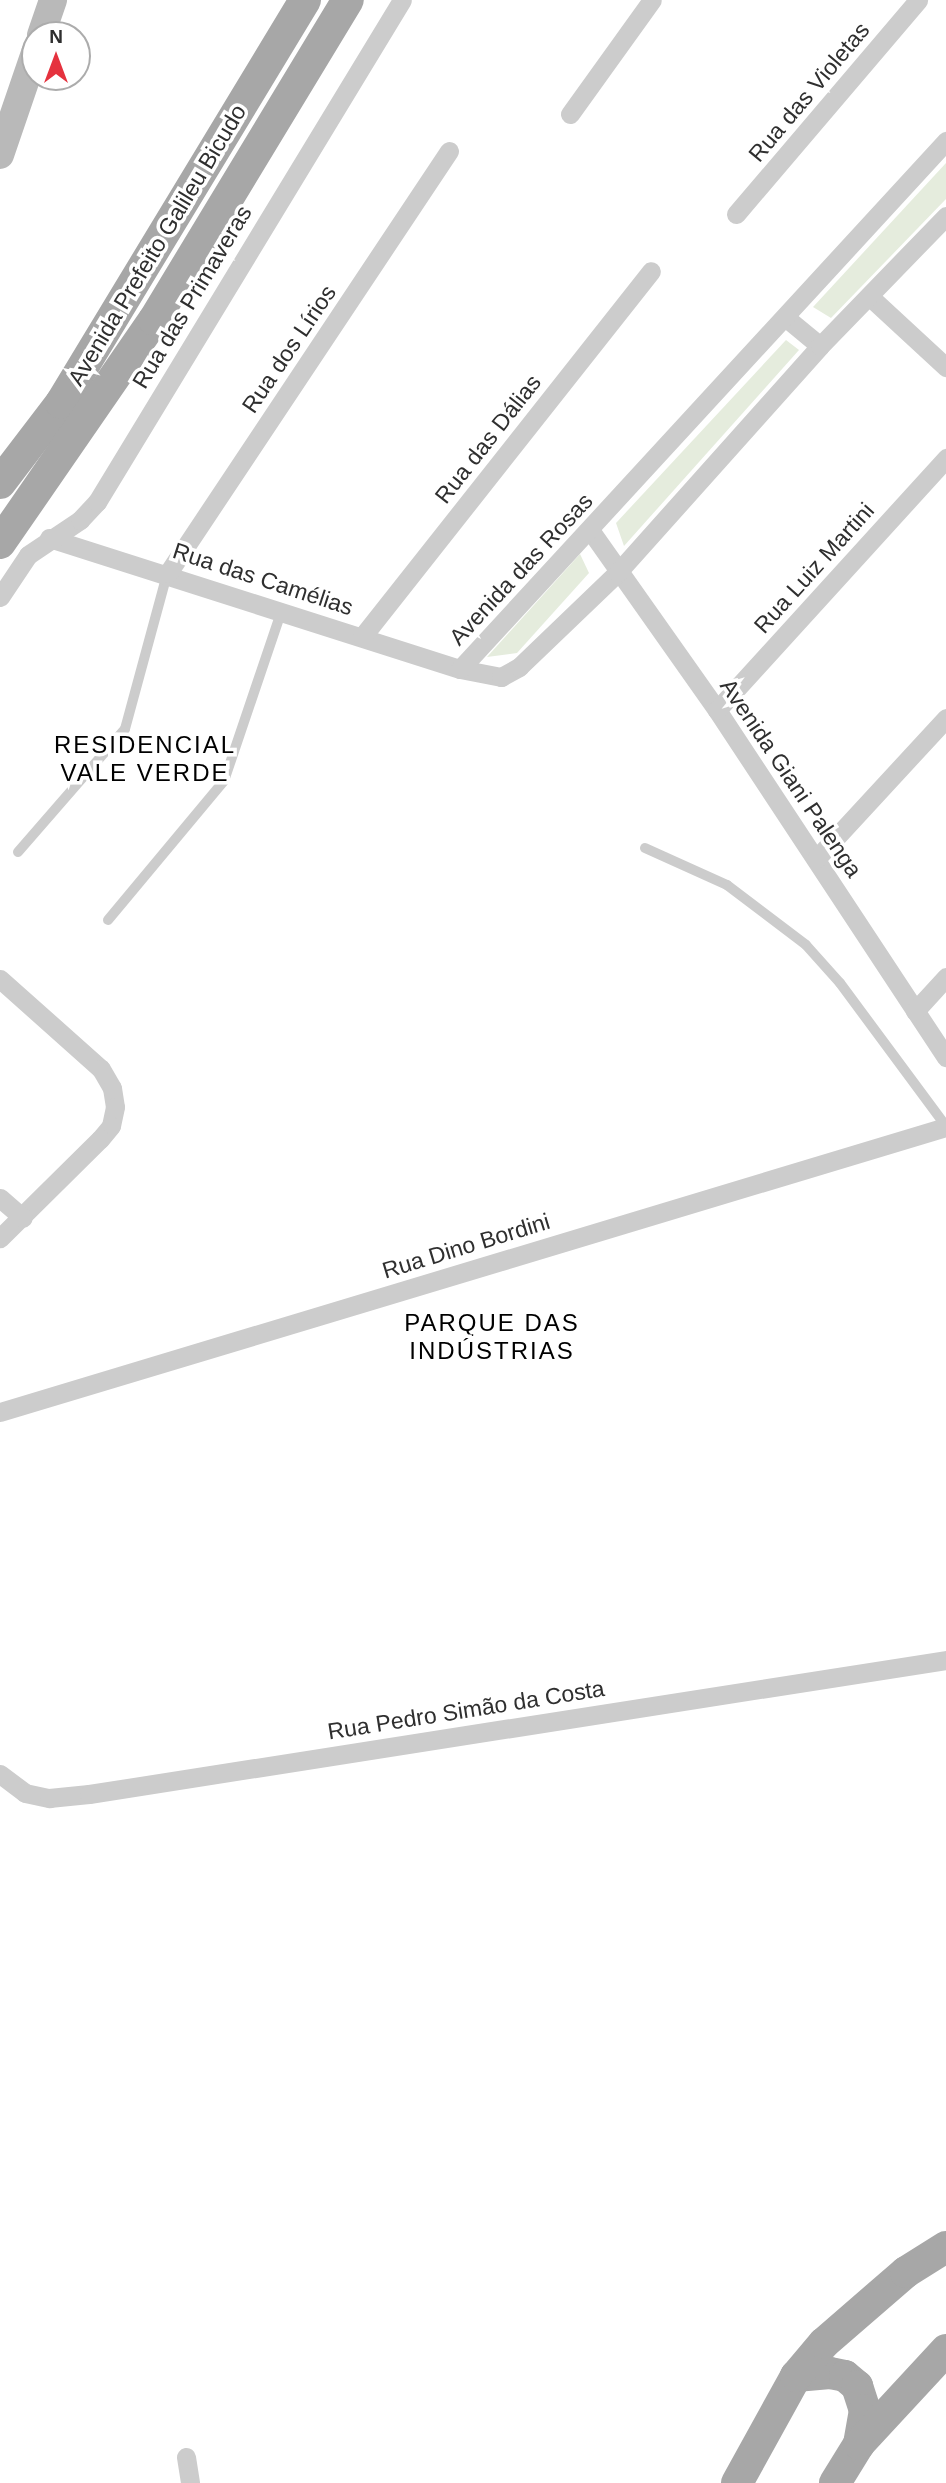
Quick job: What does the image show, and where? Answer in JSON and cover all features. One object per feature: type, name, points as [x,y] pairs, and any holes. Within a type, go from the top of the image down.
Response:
[{"type":"main road","points":[[46,21],[53,0]]},
{"type":"main road","name":"Avenida Prefeito Galileu Bicudo","points":[[0,483],[61,403],[305,0]]},
{"type":"main road","points":[[0,543],[154,320],[348,0]]},
{"type":"main road","points":[[0,155],[22,91]]},
{"type":"main road","points":[[737,2483],[796,2376],[866,2304],[946,2247]]},
{"type":"main road","points":[[835,2483],[859,2444],[946,2350]]},
{"type":"main road","points":[[796,2376],[845,2376],[857,2386],[865,2410],[859,2444]]},
{"type":"street","name":"Rua das Primaveras","points":[[0,597],[28,555],[49,538],[80,520],[97,502],[402,0]]},
{"type":"street","points":[[570,114],[652,0]]},
{"type":"street","name":"Rua das Violetas","points":[[736,214],[918,0]]},
{"type":"street","name":"Avenida das Rosas","points":[[946,141],[460,668],[491,677],[512,672],[618,572],[820,346],[946,216]]},
{"type":"street","name":"Rua dos Lírios","points":[[168,573],[449,151]]},
{"type":"street","name":"Rua das Dálias","points":[[362,637],[651,271]]},
{"type":"street","points":[[869,296],[946,367]]},
{"type":"street","points":[[785,317],[820,346]]},
{"type":"street","name":"Rua Luiz Martini","points":[[717,710],[946,458]]},
{"type":"street","name":"Avenida Giani Palenga","points":[[590,530],[717,710],[946,1056]]},
{"type":"street","name":"Rua das Camélias","points":[[49,538],[282,609],[460,668]]},
{"type":"street","points":[[816,859],[946,718]]},
{"type":"street","points":[[915,1011],[946,977]]},
{"type":"street","points":[[0,979],[101,1069],[112,1088],[115,1107],[111,1126],[100,1139],[0,1238]]},
{"type":"street","name":"Rua Dino Bordini","points":[[0,1412],[946,1127]]},
{"type":"street","points":[[0,1198],[23,1218]]},
{"type":"street","name":"Rua Pedro Simão da Costa","points":[[0,1774],[10,1785],[37,1796],[89,1794],[946,1660]]},
{"type":"street","points":[[186,2457],[190,2483]]},
{"type":"lane","points":[[18,852],[125,729],[168,573]]},
{"type":"lane","points":[[108,920],[224,781],[282,609]]},
{"type":"lane","points":[[646,848],[727,885],[806,945],[840,983],[946,1127]]},
{"type":"green space","points":[[946,163],[946,199],[831,318],[813,307]]},
{"type":"green space","points":[[786,340],[799,350],[624,546],[616,523]]},
{"type":"green space","points":[[580,554],[589,573],[517,653],[487,657]]},
{"type":"district","name":"RESIDENCIAL VALE VERDE","points":[[145,759]]},
{"type":"district","name":"PARQUE DAS INDÚSTRIAS","points":[[492,1337]]}]
